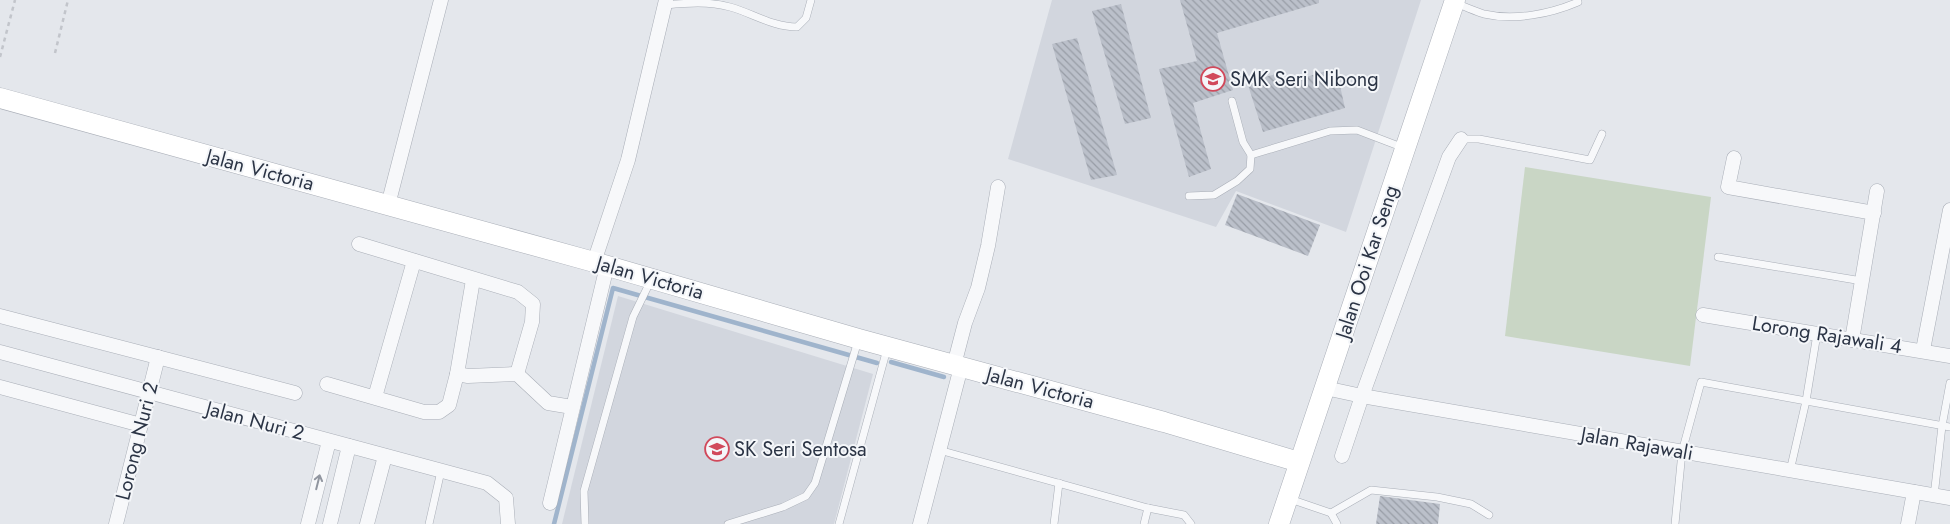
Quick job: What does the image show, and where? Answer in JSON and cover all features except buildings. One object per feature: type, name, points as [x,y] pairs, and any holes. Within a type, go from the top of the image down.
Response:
[{"type":"street","points":[[388,205],[441,0]]},
{"type":"street","name":"Jalan Ooi Kar Seng","points":[[1279,524],[1455,1]]},
{"type":"street","points":[[550,503],[572,407],[600,264],[628,160],[665,2]]},
{"type":"street","name":"Jalan Victoria","points":[[0,98],[600,264],[649,284],[857,344],[888,347],[1164,422],[1299,462]]},
{"type":"street","name":"Jalan Ooi Kar Seng","points":[[1342,456],[1449,157],[1460,139]]},
{"type":"street","points":[[1734,158],[1728,187],[1874,213]]},
{"type":"street","points":[[923,523],[965,323],[978,288],[988,246],[998,187]]},
{"type":"street","points":[[1852,340],[1877,191]]},
{"type":"street","points":[[1922,350],[1950,210]]},
{"type":"street","points":[[359,244],[473,280],[518,292],[533,304],[532,322],[517,374]]},
{"type":"street","points":[[375,397],[414,261]]},
{"type":"street","points":[[326,384],[424,412],[439,412],[448,405],[457,374],[473,280]]},
{"type":"street","name":"Lorong Rajawali 4","points":[[1703,315],[1950,356]]},
{"type":"street","name":"Jalan Nuri 2","points":[[0,316],[295,393]]},
{"type":"street","name":"Jalan Nuri 2","points":[[0,352],[487,483],[506,498],[508,524]]},
{"type":"street","name":"Lorong Nuri 2","points":[[116,524],[158,357]]},
{"type":"street","points":[[457,374],[468,376],[517,374],[548,403],[572,407]]},
{"type":"street","points":[[0,387],[141,425]]},
{"type":"street","name":"Jalan Rajawali","points":[[1325,388],[1950,498]]},
{"type":"street","points":[[308,524],[329,441]]},
{"type":"street","points":[[330,524],[349,446]]},
{"type":"street","points":[[367,524],[384,456]]},
{"type":"street","points":[[1908,524],[1914,492]]},
{"type":"lane","points":[[665,2],[707,2],[730,7],[780,25],[797,27],[806,18],[811,0]]},
{"type":"lane","points":[[1455,1],[1485,14],[1514,16],[1559,11],[1578,2]]},
{"type":"lane","points":[[1189,196],[1214,195],[1237,181],[1250,169],[1251,155],[1243,142],[1232,101]]},
{"type":"lane","points":[[1251,155],[1330,131],[1357,130],[1404,148]]},
{"type":"lane","points":[[1460,139],[1479,139],[1590,160],[1602,134]]},
{"type":"lane","points":[[1718,257],[1862,281]]},
{"type":"lane","points":[[585,524],[584,490],[633,317],[649,284]]},
{"type":"lane","points":[[1790,470],[1806,401],[1817,334]]},
{"type":"lane","points":[[728,524],[783,507],[806,496],[815,483],[857,344]]},
{"type":"lane","points":[[839,524],[888,347]]},
{"type":"lane","points":[[1675,524],[1682,452],[1701,382],[1946,426]]},
{"type":"lane","points":[[1934,496],[1946,426],[1950,383]]},
{"type":"lane","points":[[939,450],[1148,508],[1184,516],[1191,524]]},
{"type":"lane","points":[[429,524],[441,470]]},
{"type":"lane","points":[[1054,524],[1059,483]]},
{"type":"lane","points":[[1331,513],[1372,490],[1437,497],[1471,504],[1489,515]]},
{"type":"lane","points":[[1287,498],[1331,513],[1337,524]]},
{"type":"lane","points":[[1144,524],[1148,508]]},
{"type":"path","points":[[0,57],[15,0]]},
{"type":"path","points":[[55,53],[68,0]]},
{"type":"shaded area","name":"SMK Seri Nibong","points":[[1052,0],[1421,0],[1346,232],[1236,191],[1216,227],[1008,159]]},
{"type":"shaded area","name":"SK Seri Sentosa","points":[[618,296],[873,374],[834,524],[562,524]]},
{"type":"green space","points":[[1525,167],[1711,197],[1690,366],[1505,336]]},
{"type":"waterway","points":[[554,524],[613,288],[877,363]]},
{"type":"waterway","points":[[891,362],[944,377]]},
{"type":"place","name":"SMK Seri Nibong","points":[[1213,79]]},
{"type":"place","name":"SK Seri Sentosa","points":[[717,449]]}]
